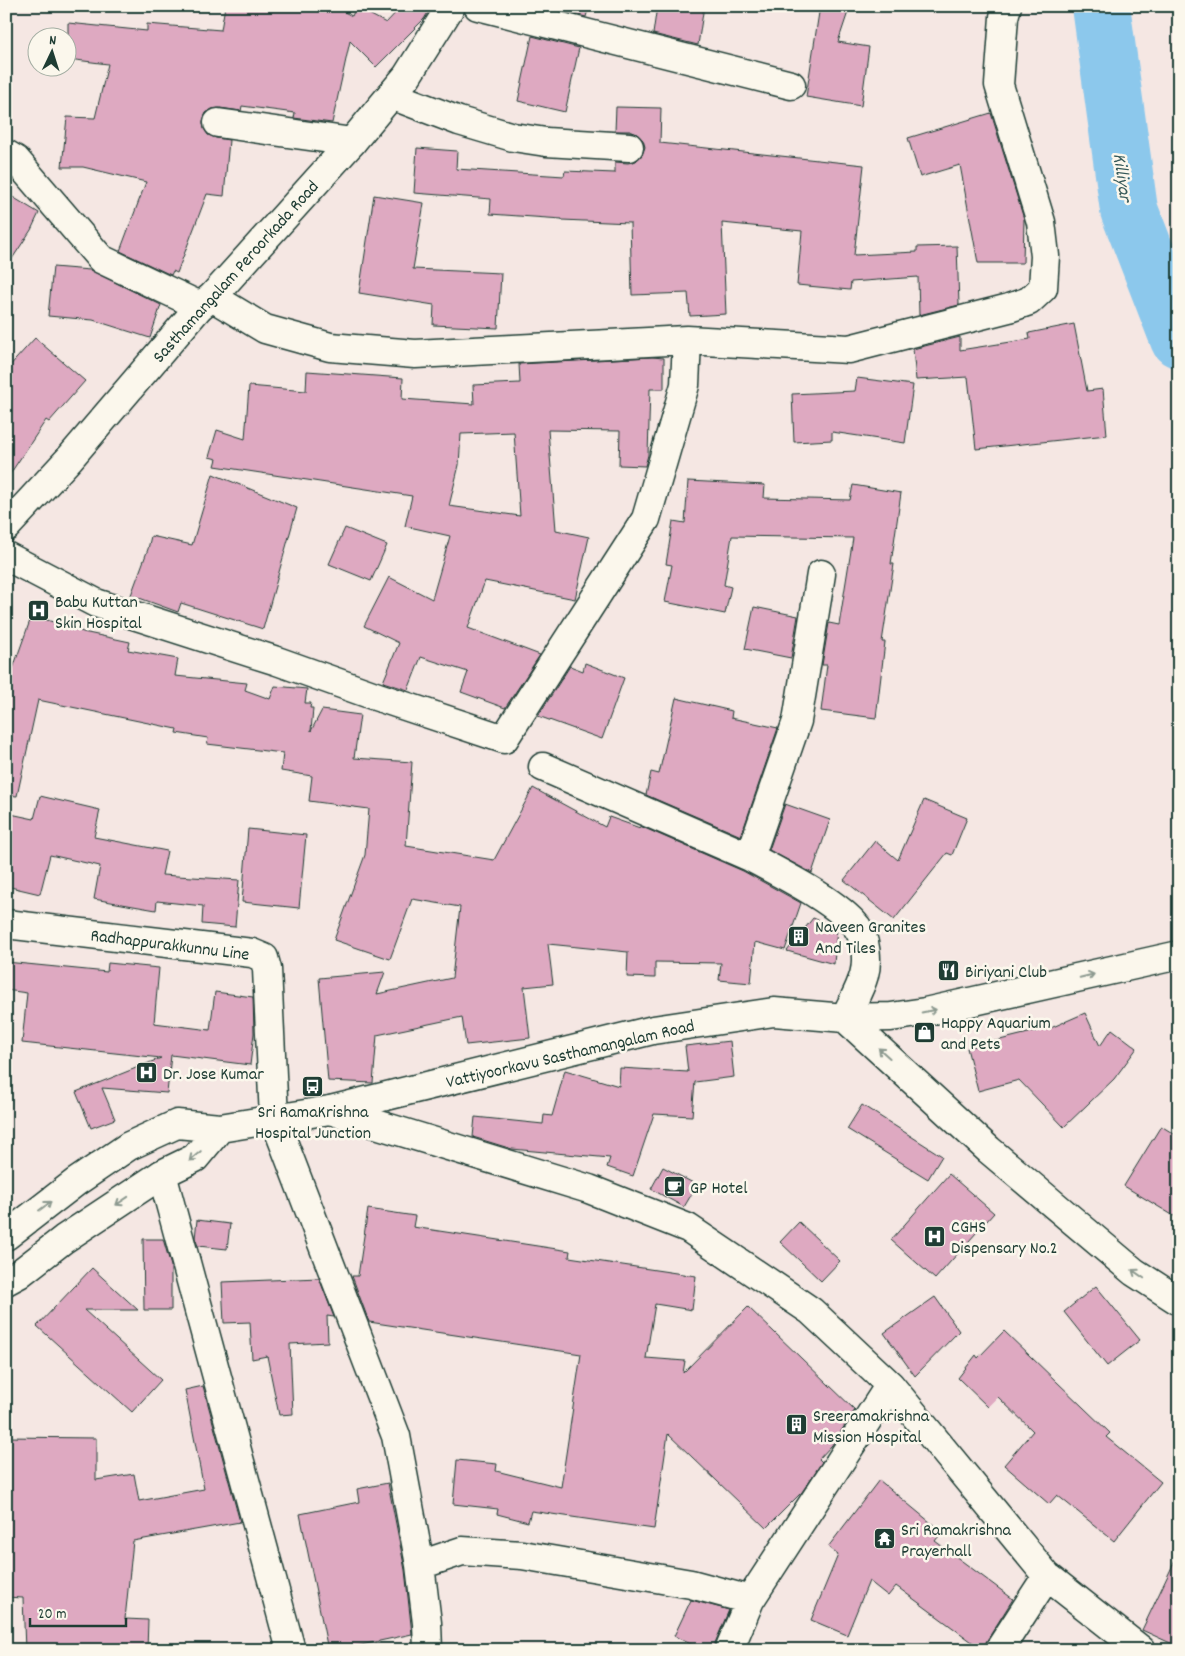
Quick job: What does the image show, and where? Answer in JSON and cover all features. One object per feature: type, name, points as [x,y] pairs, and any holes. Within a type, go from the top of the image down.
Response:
[{"type":"street","name":"Sasthamangalam Peroorkada Road","points":[[6,528],[70,458],[206,301],[352,142],[407,76],[451,6]]},
{"type":"street","points":[[478,6],[791,85]]},
{"type":"street","points":[[6,154],[16,160],[101,259],[206,301],[265,329],[330,347],[415,354],[687,340],[849,349],[1008,308],[1029,301],[1042,288],[1045,256],[1041,222],[999,85],[1004,17],[1007,6]]},
{"type":"street","points":[[391,95],[459,121],[513,137],[546,142],[629,147]]},
{"type":"street","points":[[218,123],[352,142]]},
{"type":"street","points":[[6,556],[96,603],[277,661],[504,739],[646,519],[685,385],[687,340]]},
{"type":"street","points":[[750,857],[797,720],[821,574]]},
{"type":"street","points":[[543,766],[750,857],[837,909],[857,927],[864,940],[864,976],[845,1018],[989,1150],[1134,1272],[1179,1301]]},
{"type":"street","name":"Radhappurakkunnu Line","points":[[6,924],[252,952],[264,958],[267,969],[274,1118]]},
{"type":"street","name":"Vattiyoorkavu Sasthamangalam Road","points":[[6,1236],[76,1182],[129,1146],[178,1124],[220,1128],[330,1110],[654,1030],[774,1012],[845,1018],[891,1017],[925,1012],[1179,955]]},
{"type":"street","points":[[330,1110],[589,1189],[688,1228],[811,1311],[890,1385],[1047,1576],[1140,1650]]},
{"type":"street","points":[[274,1118],[396,1436],[420,1565],[428,1623],[428,1650]]},
{"type":"street","points":[[6,1281],[19,1274],[64,1239],[162,1174],[195,1158],[220,1128]]},
{"type":"street","points":[[162,1174],[291,1650]]},
{"type":"street","points":[[729,1650],[750,1600],[890,1385]]},
{"type":"street","points":[[420,1565],[462,1551],[522,1555],[691,1584],[750,1600]]},
{"type":"street","points":[[999,1650],[1047,1576]]},
{"type":"building","points":[[225,6],[333,6],[352,16],[356,7],[386,23],[402,6],[432,6],[424,19],[376,67],[350,41],[332,123],[294,118],[295,113],[242,106],[241,111],[220,108],[212,109],[206,113],[203,121],[204,129],[208,135],[229,140],[224,196],[207,194],[177,273],[173,271],[171,275],[120,251],[146,182],[83,167],[62,167],[67,117],[95,118],[108,64],[78,60],[78,28],[68,28],[68,23],[147,31],[147,24],[221,30]]},
{"type":"building","points":[[543,6],[589,6],[586,17]]},
{"type":"building","points":[[657,6],[704,6],[698,45],[653,34]]},
{"type":"building","points":[[820,6],[850,6],[838,42],[869,47],[861,106],[806,97]]},
{"type":"building","points":[[532,36],[579,48],[565,112],[518,101]]},
{"type":"building","points":[[616,107],[661,108],[660,143],[864,165],[854,255],[917,252],[917,247],[957,246],[959,305],[919,315],[918,277],[851,282],[850,290],[797,285],[802,231],[722,223],[726,314],[690,316],[688,293],[632,295],[630,223],[490,214],[491,199],[414,193],[417,148],[457,151],[456,169],[564,176],[565,171],[615,173],[615,162],[628,163],[636,161],[642,155],[645,147],[643,140],[637,134],[630,131],[615,131]]},
{"type":"building","points":[[991,113],[1024,219],[1023,263],[978,263],[960,165],[920,177],[908,138]]},
{"type":"building","points":[[6,193],[39,213],[31,230],[6,268]]},
{"type":"building","points":[[374,195],[424,203],[413,269],[501,273],[498,328],[433,325],[434,305],[359,293]]},
{"type":"building","points":[[53,267],[90,270],[161,305],[150,338],[93,320],[48,316]]},
{"type":"building","points":[[1074,324],[1087,391],[1103,389],[1107,435],[976,449],[968,377],[916,380],[913,349],[960,337],[960,350],[1030,339],[1029,333]]},
{"type":"building","points":[[35,338],[85,381],[49,422],[46,420],[6,480],[6,370]]},
{"type":"building","points":[[664,358],[664,389],[650,389],[648,455],[645,466],[619,465],[620,431],[548,430],[556,530],[589,537],[575,599],[485,581],[468,628],[540,655],[505,708],[461,692],[468,672],[421,657],[408,690],[383,682],[399,643],[364,626],[389,577],[432,599],[450,536],[405,526],[412,496],[215,466],[217,459],[209,457],[217,430],[245,439],[249,386],[306,391],[307,371],[403,378],[402,399],[474,404],[473,385],[520,383],[519,364]],"holes":[[[514,432],[520,516],[449,506],[459,465],[461,434]]]},
{"type":"building","points":[[857,378],[913,385],[905,443],[832,432],[832,440],[794,442],[792,394],[855,391]]},
{"type":"building","points":[[213,474],[297,508],[263,629],[181,603],[178,612],[131,595],[151,536],[192,545]]},
{"type":"building","points":[[688,481],[765,485],[764,498],[850,500],[853,485],[901,493],[891,564],[894,564],[882,642],[885,642],[876,718],[821,711],[827,665],[822,665],[829,623],[839,625],[853,538],[732,536],[724,585],[731,587],[725,614],[665,602],[672,565],[666,564],[673,521],[685,523]]},
{"type":"building","points":[[345,528],[387,545],[371,581],[329,564]]},
{"type":"building","points":[[754,607],[798,616],[791,658],[745,649]]},
{"type":"building","points":[[32,615],[83,632],[130,642],[128,650],[178,659],[175,676],[247,683],[245,690],[270,699],[275,686],[307,689],[305,703],[311,703],[310,708],[313,708],[311,731],[322,710],[360,715],[354,758],[412,762],[406,846],[494,860],[533,788],[605,827],[609,817],[640,828],[640,826],[743,871],[801,903],[785,950],[755,942],[751,983],[719,980],[721,963],[655,962],[655,978],[627,977],[628,952],[548,944],[553,984],[524,987],[530,1038],[466,1045],[462,1017],[377,1035],[373,1083],[328,1081],[319,978],[385,972],[377,994],[452,978],[460,907],[412,899],[390,959],[334,940],[365,855],[369,809],[309,801],[312,776],[281,771],[283,753],[207,744],[208,738],[176,733],[177,729],[38,700],[17,796],[6,795],[6,688]]},
{"type":"building","points":[[585,663],[624,678],[602,739],[538,716],[570,666],[583,671]]},
{"type":"building","points":[[676,698],[732,711],[731,718],[778,728],[741,836],[646,795],[651,772],[659,774]]},
{"type":"building","points":[[40,796],[100,810],[94,837],[167,851],[162,875],[239,880],[235,927],[202,924],[203,906],[157,901],[156,910],[94,899],[100,866],[50,855],[40,894],[6,886],[6,813],[34,819]]},
{"type":"building","points":[[924,800],[967,818],[952,855],[947,853],[894,920],[844,880],[875,841],[898,860]]},
{"type":"building","points":[[785,804],[830,820],[812,873],[769,850]]},
{"type":"building","points":[[248,829],[306,835],[299,908],[242,902]]},
{"type":"building","points":[[813,918],[837,928],[834,964],[787,951]]},
{"type":"building","points":[[6,962],[107,972],[108,963],[159,968],[154,1023],[210,1030],[215,992],[253,997],[254,1033],[250,1065],[171,1055],[167,1093],[102,1088],[115,1119],[91,1128],[76,1092],[161,1058],[22,1043],[27,993],[6,990]]},
{"type":"building","points":[[1085,1013],[1100,1046],[1112,1029],[1137,1048],[1114,1079],[1064,1127],[1019,1080],[978,1091],[967,1048],[1053,1027]]},
{"type":"building","points":[[730,1041],[734,1077],[695,1082],[692,1116],[654,1114],[633,1176],[607,1167],[610,1158],[512,1149],[473,1137],[475,1117],[543,1124],[544,1115],[552,1116],[565,1070],[619,1086],[620,1068],[688,1072],[685,1046]]},
{"type":"building","points":[[862,1105],[942,1156],[928,1179],[847,1129]]},
{"type":"building","points":[[1161,1126],[1179,1137],[1179,1219],[1124,1186]]},
{"type":"building","name":"GP Hotel","points":[[663,1167],[697,1185],[684,1207],[651,1189]]},
{"type":"building","points":[[949,1174],[994,1213],[935,1279],[891,1240]]},
{"type":"building","points":[[368,1209],[415,1216],[413,1227],[570,1251],[569,1257],[696,1276],[692,1310],[655,1304],[646,1358],[685,1361],[683,1373],[748,1307],[855,1410],[832,1445],[819,1459],[822,1462],[802,1492],[766,1528],[668,1434],[654,1529],[531,1511],[528,1522],[497,1514],[498,1509],[453,1504],[457,1460],[497,1464],[496,1471],[561,1487],[581,1354],[369,1322],[352,1276],[358,1276]]},
{"type":"building","points":[[197,1220],[230,1224],[227,1249],[198,1246],[195,1238]]},
{"type":"building","points":[[799,1222],[840,1261],[821,1281],[780,1242]]},
{"type":"building","points":[[143,1239],[163,1239],[171,1266],[171,1310],[144,1310]]},
{"type":"building","points":[[92,1268],[138,1310],[84,1310],[161,1380],[132,1412],[37,1326]]},
{"type":"building","points":[[319,1278],[334,1317],[327,1316],[328,1342],[290,1344],[293,1414],[279,1415],[267,1356],[252,1359],[250,1322],[224,1323],[222,1282]]},
{"type":"building","points":[[1096,1286],[1140,1340],[1107,1366],[1064,1312]]},
{"type":"building","points":[[935,1297],[959,1331],[915,1376],[884,1333]]},
{"type":"building","points":[[1004,1331],[1110,1433],[1106,1437],[1161,1482],[1114,1541],[1057,1495],[1049,1504],[1004,1465],[1033,1431],[998,1397],[988,1407],[958,1378],[976,1355],[978,1358]]},
{"type":"building","points":[[203,1386],[240,1522],[133,1541],[125,1619],[148,1620],[147,1650],[25,1650],[23,1598],[6,1597],[6,1437],[96,1438],[96,1480],[134,1474],[139,1501],[204,1489],[185,1390]]},
{"type":"building","points":[[879,1480],[942,1532],[935,1541],[1013,1599],[983,1650],[896,1586],[888,1596],[869,1581],[847,1635],[811,1620],[838,1555],[828,1547]]},
{"type":"building","points":[[388,1483],[405,1570],[412,1634],[338,1650],[328,1650],[300,1514],[359,1502],[357,1489]]},
{"type":"building","points":[[1179,1552],[1179,1647],[1142,1630]]},
{"type":"building","points":[[691,1600],[729,1610],[712,1650],[703,1650],[674,1636]]},
{"type":"waterway","name":"Killiyar","points":[[1101,6],[1129,210],[1179,339]]},
{"type":"place","name":"Babu Kuttan Skin Hospital","points":[[39,611]]},
{"type":"place","name":"Naveen Granites And Tiles","points":[[799,936]]},
{"type":"place","name":"Biriyani Club","points":[[949,971]]},
{"type":"place","name":"Happy Aquarium and Pets","points":[[925,1032]]},
{"type":"place","name":"Dr. Jose Kumar","points":[[147,1073]]},
{"type":"place","name":"Sri RamaKrishna Hospital Junction","points":[[313,1086]]},
{"type":"place","name":"GP Hotel","points":[[674,1187]]},
{"type":"place","name":"CGHS Dispensary No.2","points":[[935,1236]]},
{"type":"place","name":"Sreeramakrishna Mission Hospital","points":[[797,1425]]},
{"type":"place","name":"Sri Ramakrishna Prayerhall","points":[[885,1539]]}]
